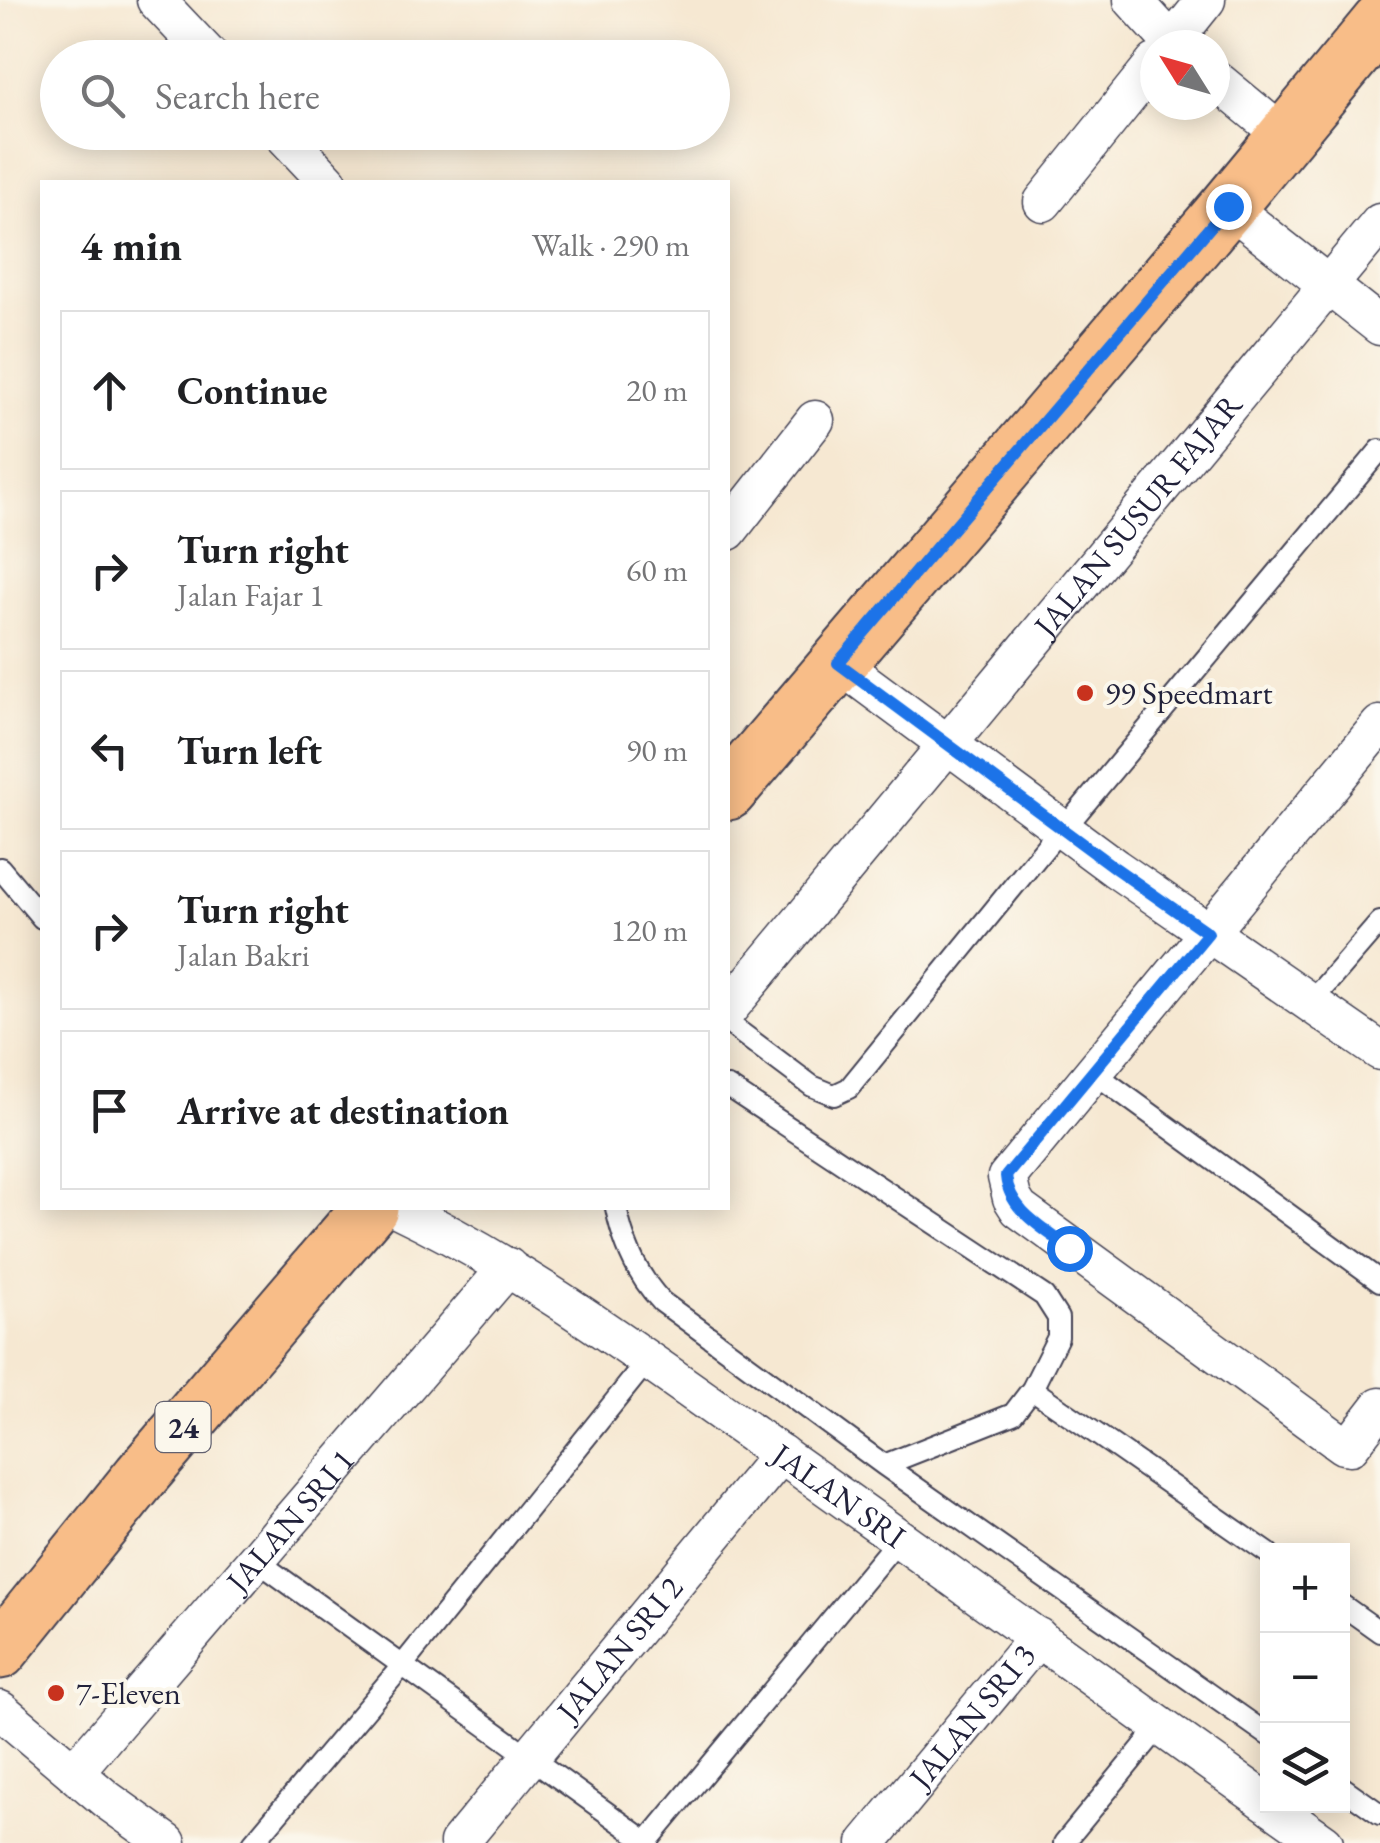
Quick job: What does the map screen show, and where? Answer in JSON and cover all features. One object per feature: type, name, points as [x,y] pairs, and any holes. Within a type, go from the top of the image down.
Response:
[{"type":"main road","points":[[732,778],[838,663],[1380,22]]},
{"type":"main road","name":"24","points":[[0,1650],[141,1476],[368,1210]]},
{"type":"street","points":[[156,0],[194,40]]},
{"type":"street","points":[[1133,0],[1154,30]]},
{"type":"street","points":[[1183,30],[1206,0]]},
{"type":"street","points":[[1043,202],[1140,83]]},
{"type":"street","points":[[1230,91],[1284,136]]},
{"type":"street","points":[[298,150],[326,180]]},
{"type":"street","points":[[1228,206],[1380,326]]},
{"type":"street","name":"JALAN SUSUR FAJAR","points":[[730,1006],[1380,223]]},
{"type":"street","points":[[730,528],[815,420]]},
{"type":"street","points":[[838,663],[1062,829],[1380,1051]]},
{"type":"street","points":[[1380,725],[1006,1176],[1019,1209],[1343,1445],[1350,1446],[1380,1407]]},
{"type":"street","name":"JALAN SRI","points":[[368,1210],[458,1237],[648,1360],[1038,1636],[1288,1823]]},
{"type":"street","name":"JALAN SRI 1","points":[[74,1772],[508,1268]]},
{"type":"street","name":"JALAN SRI 2","points":[[459,1843],[782,1454]]},
{"type":"street","name":"JALAN SRI 3","points":[[867,1843],[1038,1636]]},
{"type":"street","points":[[0,1710],[167,1843]]},
{"type":"lane","points":[[730,1024],[812,1086],[834,1095],[850,1088],[1380,450]]},
{"type":"lane","points":[[0,868],[40,916]]},
{"type":"lane","points":[[1310,1002],[1380,922]]},
{"type":"lane","points":[[1093,1072],[1380,1281]]},
{"type":"lane","points":[[730,1088],[1044,1296],[1058,1318],[1058,1337],[1032,1389],[1014,1414],[884,1465]]},
{"type":"lane","points":[[617,1210],[632,1258],[646,1285],[662,1302],[884,1465],[1260,1729]]},
{"type":"lane","points":[[253,1843],[402,1666],[648,1360]]},
{"type":"lane","points":[[1032,1389],[1260,1547]]},
{"type":"lane","points":[[256,1560],[647,1842],[900,1538]]},
{"type":"lane","points":[[1350,1611],[1380,1632]]},
{"type":"lane","points":[[1064,1843],[1160,1726]]},
{"type":"lane","points":[[1350,1793],[1380,1814]]},
{"type":"place","name":"99 Speedmart","points":[[1085,693]]},
{"type":"place","name":"7-Eleven","points":[[56,1693]]},
{"type":"route","points":[[1069,1248],[1019,1209],[1006,1176],[1208,933],[838,663],[1228,206]]}]
